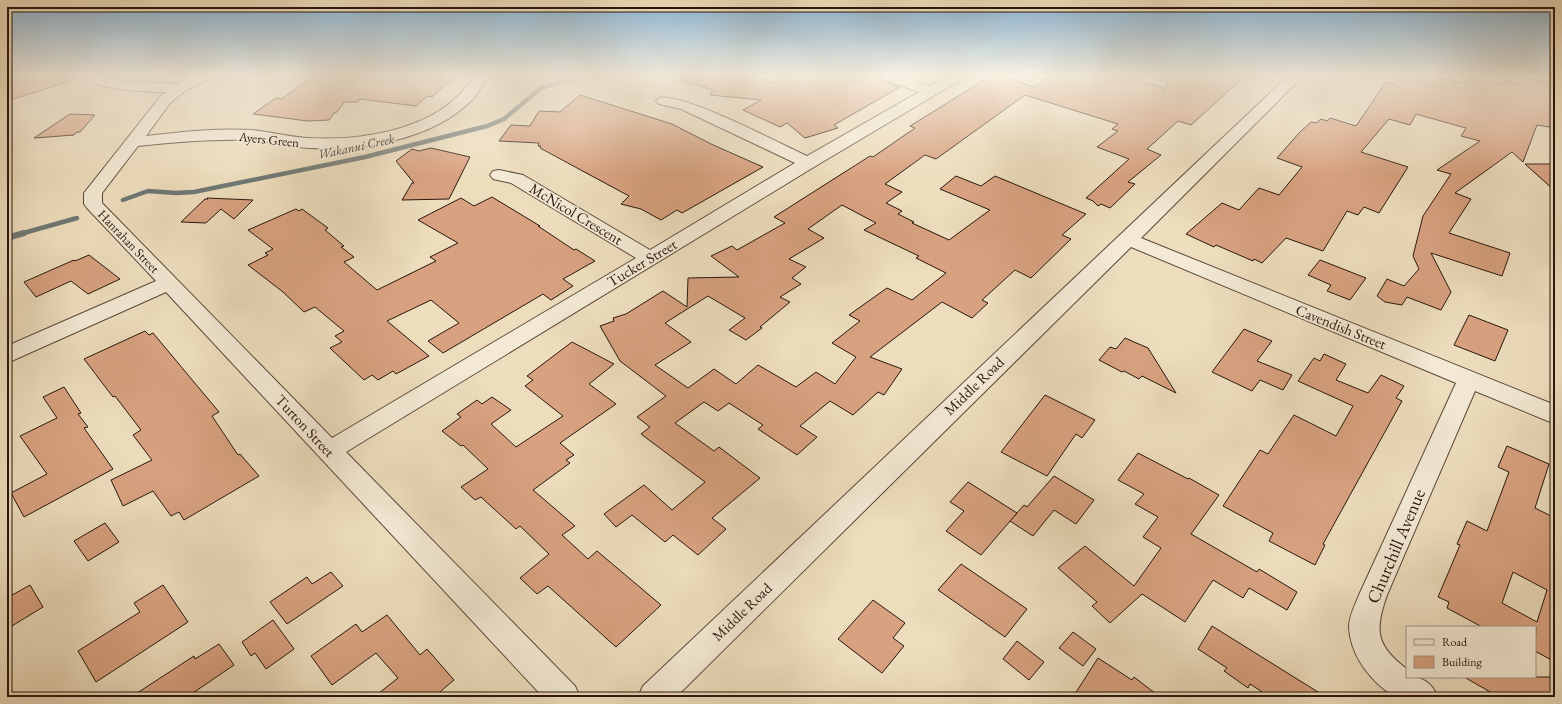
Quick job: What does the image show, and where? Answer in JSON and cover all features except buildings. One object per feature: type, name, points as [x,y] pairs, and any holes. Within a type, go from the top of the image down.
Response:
[{"type":"street","name":"Hanrahan Street","points":[[158,109],[93,193],[93,204],[170,283]]},
{"type":"street","name":"Ayers Green","points":[[132,142],[217,135],[245,135],[307,143],[331,143],[379,138],[414,128],[446,114],[452,109]]},
{"type":"street","points":[[692,109],[808,163]]},
{"type":"street","name":"Tucker Street","points":[[329,451],[808,163],[902,109]]},
{"type":"street","name":"Middle Road","points":[[654,697],[1262,109]]},
{"type":"street","name":"McNicol Crescent","points":[[499,175],[517,179],[650,258]]},
{"type":"street","name":"Cavendish Street","points":[[1127,239],[1555,415]]},
{"type":"street","points":[[7,356],[170,283]]},
{"type":"street","name":"Turton Street","points":[[170,283],[564,697]]},
{"type":"street","name":"Churchill Avenue","points":[[1422,697],[1396,679],[1381,666],[1370,651],[1364,628],[1365,618],[1373,595],[1469,379]]},
{"type":"waterway","name":"Wakanui Creek","points":[[123,200],[148,191],[176,193],[194,192],[365,157],[487,126],[504,119],[516,109]]},
{"type":"waterway","name":"Wakanui Creek","points":[[20,234],[77,218]]},
{"type":"waterway","name":"Wakanui Creek","points":[[7,238],[24,233]]}]
